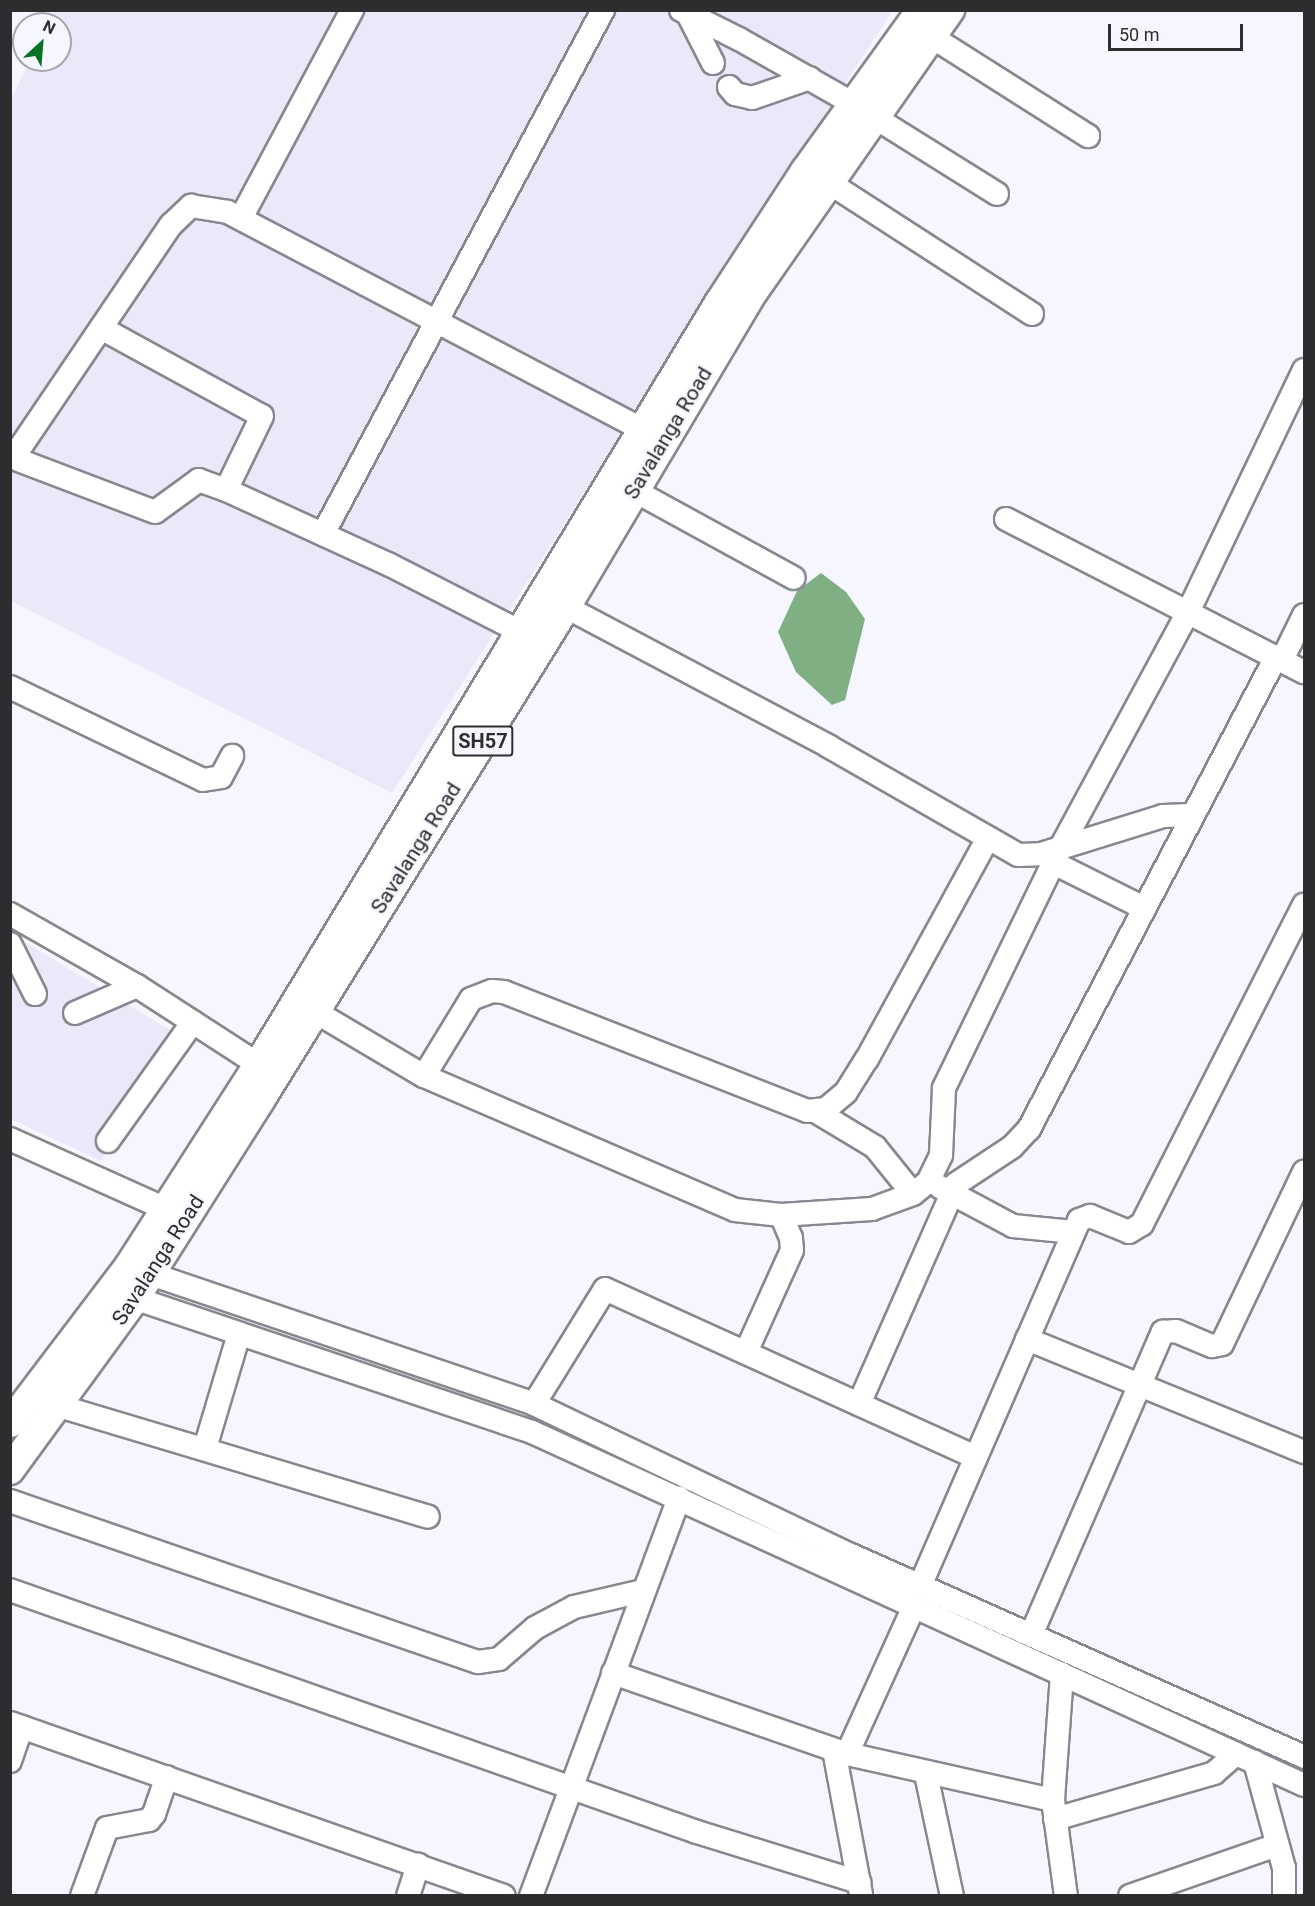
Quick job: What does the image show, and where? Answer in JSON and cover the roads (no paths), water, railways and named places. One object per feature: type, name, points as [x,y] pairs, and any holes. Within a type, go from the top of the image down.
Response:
[{"type":"main road","name":"Savalanga Road","points":[[10,1470],[59,1406],[123,1294],[267,1070],[521,632],[652,434],[828,182],[864,111],[921,10]]},
{"type":"main road","name":"Savalanga Road","points":[[139,1271],[166,1209],[267,1070],[314,1011],[566,607],[633,490],[652,434],[805,171],[932,37],[950,10]]},
{"type":"main road","name":"Savalanga Road","points":[[15,1409],[123,1294]]},
{"type":"street","points":[[241,218],[352,10]]},
{"type":"street","points":[[322,534],[603,10]]},
{"type":"street","points":[[685,12],[810,78],[996,194]]},
{"type":"street","points":[[685,12],[713,63]]},
{"type":"street","points":[[932,37],[1088,136]]},
{"type":"street","points":[[729,87],[735,94],[752,98],[810,78]]},
{"type":"street","points":[[828,182],[1032,314]]},
{"type":"street","points":[[521,632],[226,489],[199,480],[155,512],[12,460],[171,225],[191,206],[207,206],[241,218],[652,434]]},
{"type":"street","points":[[101,328],[262,416],[226,489]]},
{"type":"street","points":[[920,1188],[941,1155],[944,1088],[1057,855],[1189,610],[1305,370]]},
{"type":"street","points":[[633,490],[794,578]]},
{"type":"street","points":[[1006,519],[1189,610],[1305,672]]},
{"type":"street","points":[[566,607],[828,746],[1018,855],[1057,855],[1163,816],[1193,815]]},
{"type":"street","points":[[859,1404],[952,1192],[962,1178],[1012,1147],[1029,1129],[1193,815],[1305,615]]},
{"type":"street","points":[[10,687],[203,780],[221,777],[232,756]]},
{"type":"street","points":[[817,1112],[837,1102],[867,1059],[988,838]]},
{"type":"street","points":[[1057,855],[1144,908]]},
{"type":"street","points":[[10,1590],[572,1785],[860,1889],[841,1752],[917,1596],[1074,1232],[1084,1217],[1129,1232],[1142,1224],[1305,905]]},
{"type":"street","points":[[10,914],[137,986],[267,1070]]},
{"type":"street","points":[[10,944],[35,994]]},
{"type":"street","points":[[75,1013],[137,986]]},
{"type":"street","points":[[424,1076],[471,999],[504,992],[807,1111],[817,1112],[875,1147],[920,1188]]},
{"type":"street","points":[[314,1011],[424,1076],[735,1210],[781,1215],[872,1209],[920,1188],[952,1192],[1013,1226],[1074,1232]]},
{"type":"street","points":[[108,1141],[193,1022]]},
{"type":"street","points":[[10,1139],[166,1209]]},
{"type":"street","points":[[1031,1635],[1163,1332],[1176,1331],[1212,1346],[1222,1344],[1305,1172]]},
{"type":"street","points":[[746,1352],[792,1250],[781,1215]]},
{"type":"street","points":[[139,1271],[534,1404],[917,1596],[1062,1674],[1305,1785]]},
{"type":"street","points":[[534,1404],[606,1289],[976,1457]]},
{"type":"street","points":[[123,1294],[532,1432],[678,1498],[917,1596],[1031,1635],[1305,1757]]},
{"type":"street","points":[[205,1448],[238,1334]]},
{"type":"street","points":[[1027,1339],[1305,1452]]},
{"type":"street","points":[[59,1406],[205,1448],[428,1517]]},
{"type":"street","points":[[531,1896],[678,1498]]},
{"type":"street","points":[[10,1501],[478,1662],[499,1659],[535,1628],[574,1607],[643,1591]]},
{"type":"street","points":[[613,1673],[841,1752],[1054,1809],[1214,1773],[1246,1758]]},
{"type":"street","points":[[1062,1674],[1054,1809],[1066,1896]]},
{"type":"street","points":[[10,1761],[16,1725],[504,1896]]},
{"type":"street","points":[[1246,1758],[1284,1868],[1284,1896]]},
{"type":"street","points":[[926,1774],[952,1896]]},
{"type":"street","points":[[82,1896],[107,1828],[149,1820],[154,1814],[167,1777]]},
{"type":"street","points":[[1130,1896],[1277,1845]]},
{"type":"street","points":[[408,1896],[418,1865]]}]
